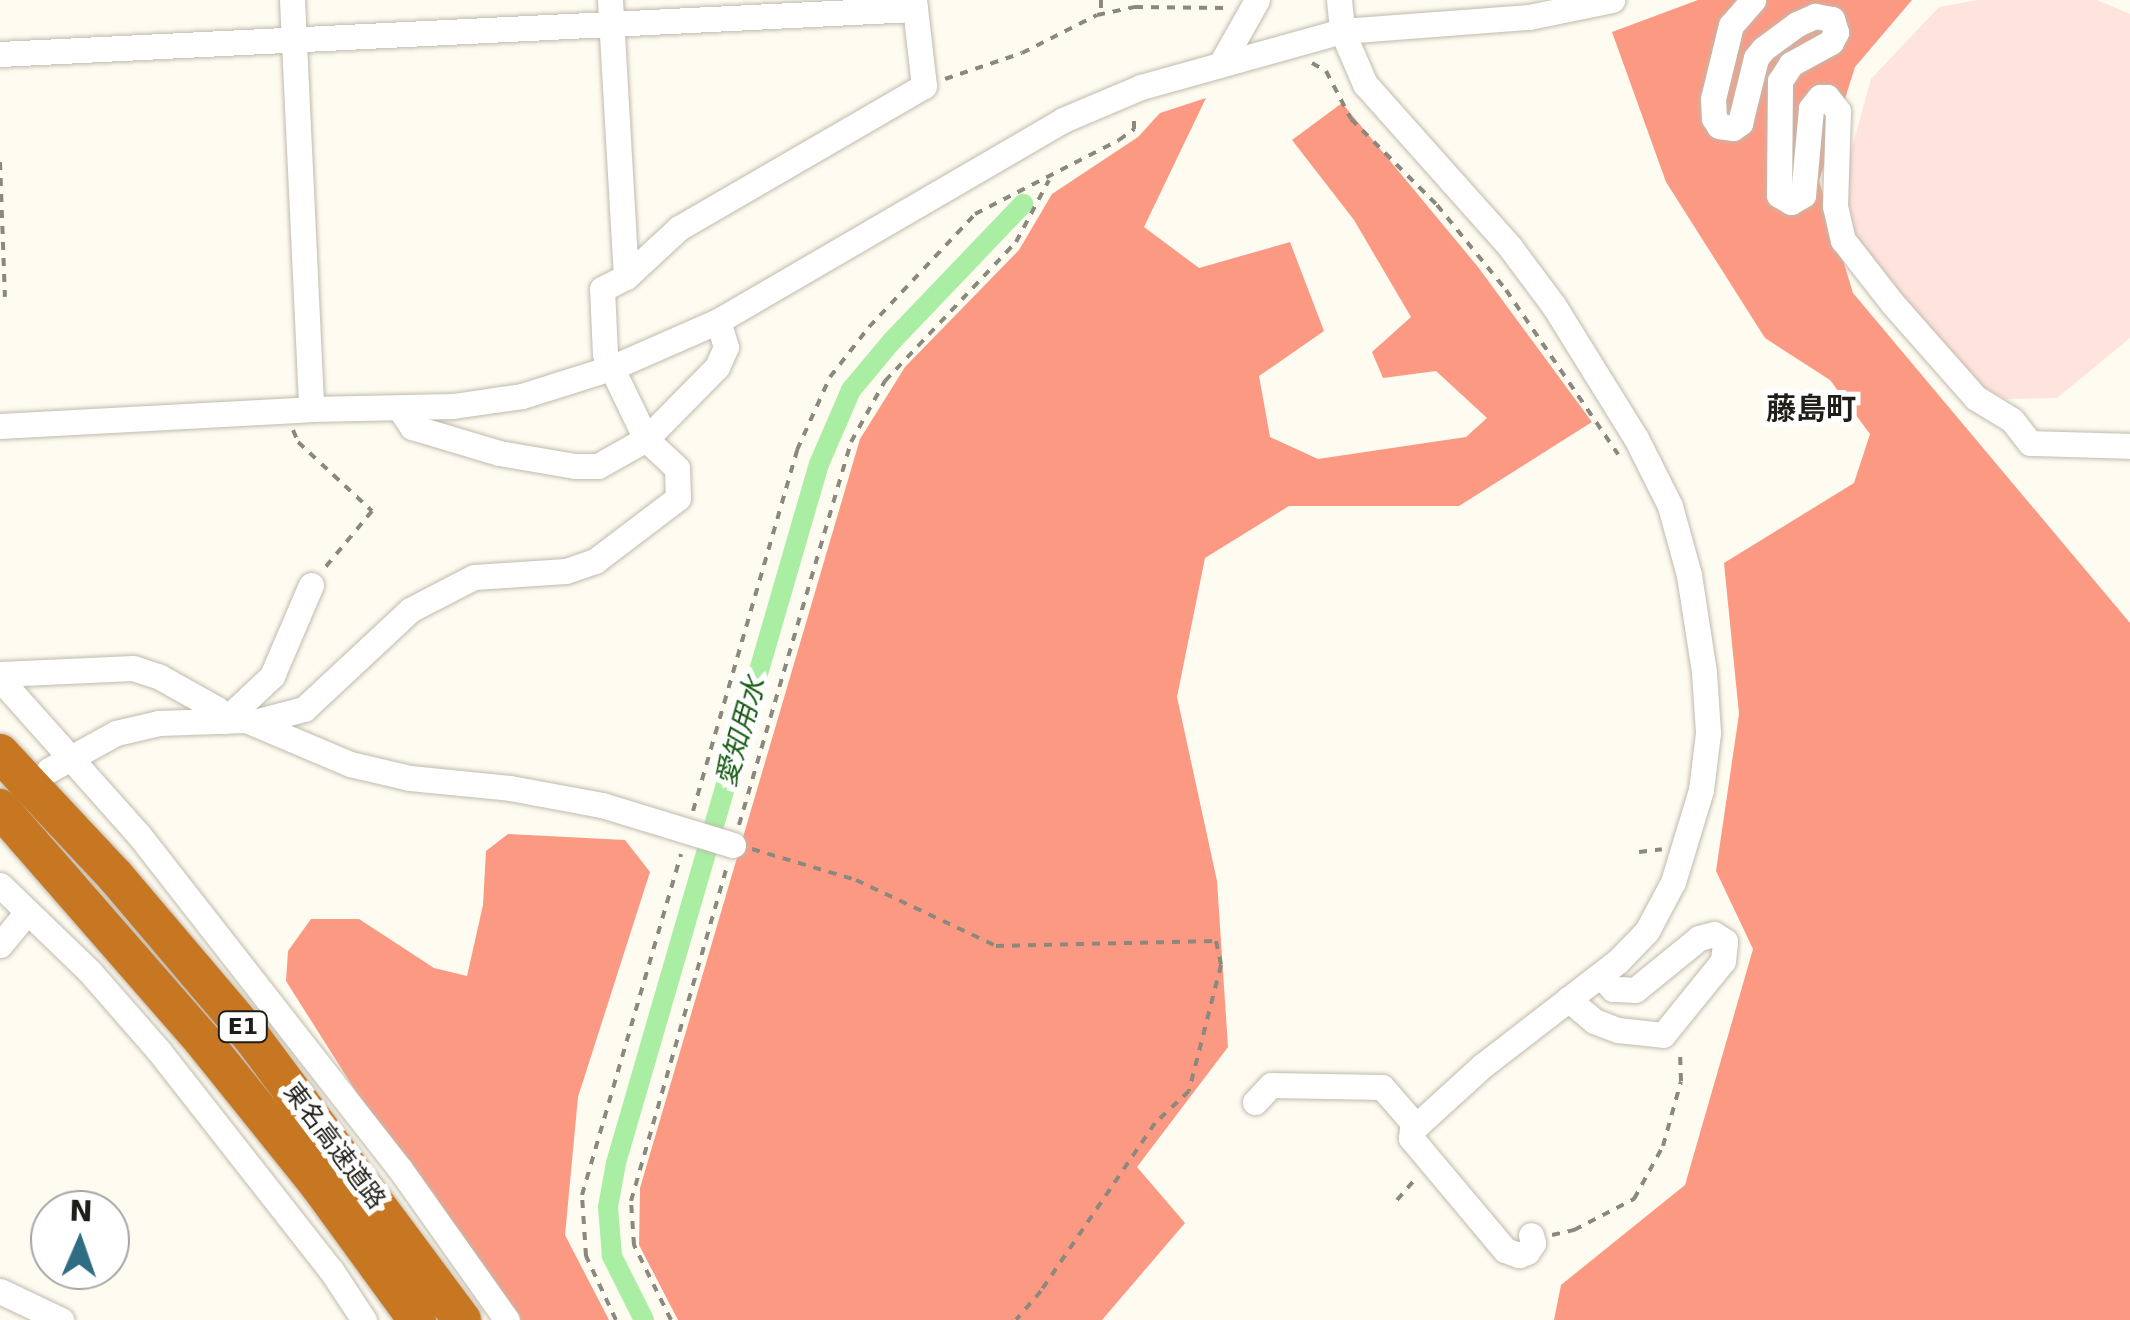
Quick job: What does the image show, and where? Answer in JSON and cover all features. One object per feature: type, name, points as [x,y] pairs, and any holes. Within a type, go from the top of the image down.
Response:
[{"type":"highway","name":"東名高速道路","points":[[0,753],[116,877],[251,1036],[462,1320]]},
{"type":"highway","name":"東名高速道路","points":[[0,808],[204,1041],[318,1184],[417,1320]]},
{"type":"street","points":[[292,0],[311,408]]},
{"type":"street","points":[[610,0],[626,277]]},
{"type":"street","points":[[1339,0],[1342,31],[1365,84],[1510,248],[1554,306],[1636,438],[1670,506],[1688,574],[1704,672],[1708,732],[1701,790],[1672,882],[1646,931],[1600,975],[1482,1066],[1414,1128],[1411,1138],[1505,1250],[1519,1255],[1527,1252],[1539,1236]]},
{"type":"street","points":[[0,426],[311,408],[400,409],[522,396],[611,368],[718,321],[1064,120],[1141,87],[1342,31],[1529,17],[1612,0]]},
{"type":"street","points":[[1753,0],[1731,25],[1713,100],[1714,118],[1719,126],[1733,128],[1740,123],[1756,58],[1762,49],[1806,20],[1824,15],[1832,19],[1836,32],[1831,42],[1791,64],[1780,81],[1779,195],[1792,202],[1803,194],[1811,108],[1814,102],[1827,97],[1838,111],[1835,206],[1844,240],[1893,304],[1976,398],[2012,420],[2030,443],[2130,446]]},
{"type":"street","points":[[0,54],[611,27],[914,4],[924,86],[679,228],[626,277],[602,289],[605,354],[646,438],[676,468],[678,498],[630,538],[595,561],[566,571],[474,577],[410,610],[304,710],[254,722],[159,723],[116,733],[49,770]]},
{"type":"street","points":[[1222,62],[1254,4]]},
{"type":"street","points":[[400,409],[412,426],[499,453],[598,466],[646,438],[723,358],[726,347],[718,321]]},
{"type":"street","points":[[224,722],[272,676],[311,585]]},
{"type":"street","points":[[0,676],[133,668],[158,676],[216,709],[224,722]]},
{"type":"street","points":[[0,676],[72,756],[400,1169],[506,1320]]},
{"type":"street","points":[[254,722],[350,764],[410,778],[510,788],[602,805],[733,844]]},
{"type":"street","points":[[0,884],[90,972],[159,1051],[331,1270],[364,1320]]},
{"type":"street","points":[[0,945],[28,912]]},
{"type":"street","points":[[1568,1000],[1594,1021],[1618,1030],[1663,1035],[1723,961],[1726,941],[1714,934],[1699,938],[1636,990],[1613,989],[1600,975]]},
{"type":"street","points":[[1255,1102],[1271,1085],[1382,1086],[1414,1128]]},
{"type":"street","points":[[0,1290],[61,1320]]},
{"type":"path","points":[[1101,0],[1101,14]]},
{"type":"path","points":[[924,86],[1022,53],[1101,14],[1135,7],[1254,4]]},
{"type":"path","points":[[1298,62],[1318,64],[1326,71],[1351,119],[1437,205],[1481,259],[1532,326],[1625,466]]},
{"type":"path","points":[[616,1320],[586,1256],[581,1229],[582,1194],[797,450],[830,376],[975,214],[1119,140],[1134,129],[1134,114],[1146,108]]},
{"type":"path","points":[[0,162],[5,297]]},
{"type":"path","points":[[672,1320],[634,1245],[631,1201],[851,442],[870,403],[903,360],[1016,242],[1051,177]]},
{"type":"path","points":[[284,411],[298,442],[372,511],[311,585]]},
{"type":"path","points":[[1639,852],[1662,850],[1666,834]]},
{"type":"path","points":[[733,844],[856,880],[996,946],[1216,942],[1221,965],[1189,1091],[1155,1124],[1041,1291],[1016,1320]]},
{"type":"path","points":[[1539,1236],[1574,1230],[1634,1199],[1662,1146],[1682,1081],[1680,1050],[1669,1027]]},
{"type":"shaded area","points":[[1698,0],[1912,0],[1855,67],[1819,181],[1853,293],[2130,623],[2130,1320],[1554,1320],[1561,1285],[1685,1185],[1753,949],[1716,871],[1739,714],[1724,563],[1854,483],[1870,434],[1830,380],[1765,338],[1666,182],[1612,32]]},
{"type":"shaded area","points":[[1978,0],[2097,0],[2130,14],[2130,338],[2057,398],[2005,399],[1967,378],[1865,278],[1842,184],[1871,79],[1939,7]]},
{"type":"shaded area","points":[[1206,98],[1144,227],[1199,268],[1290,242],[1324,331],[1259,376],[1270,437],[1318,459],[1466,437],[1487,418],[1436,371],[1383,378],[1372,352],[1411,317],[1354,220],[1292,140],[1342,103],[1478,267],[1592,422],[1459,506],[1289,506],[1205,558],[1177,697],[1217,881],[1228,1047],[1137,1167],[1185,1223],[1102,1320],[678,1320],[639,1245],[640,1188],[860,439],[905,367],[1019,250],[1052,194],[1138,137],[1160,113]]},
{"type":"shaded area","points":[[508,834],[625,840],[650,872],[578,1097],[565,1235],[609,1320],[516,1320],[360,1098],[286,981],[288,951],[311,919],[359,919],[434,968],[467,976],[483,905],[486,851]]},
{"type":"waterway","name":"愛知用水","points":[[644,1320],[612,1256],[608,1207],[616,1163],[819,464],[851,390],[892,341],[1023,204]]},
{"type":"district","name":"藤島町","points":[[1811,409]]}]
